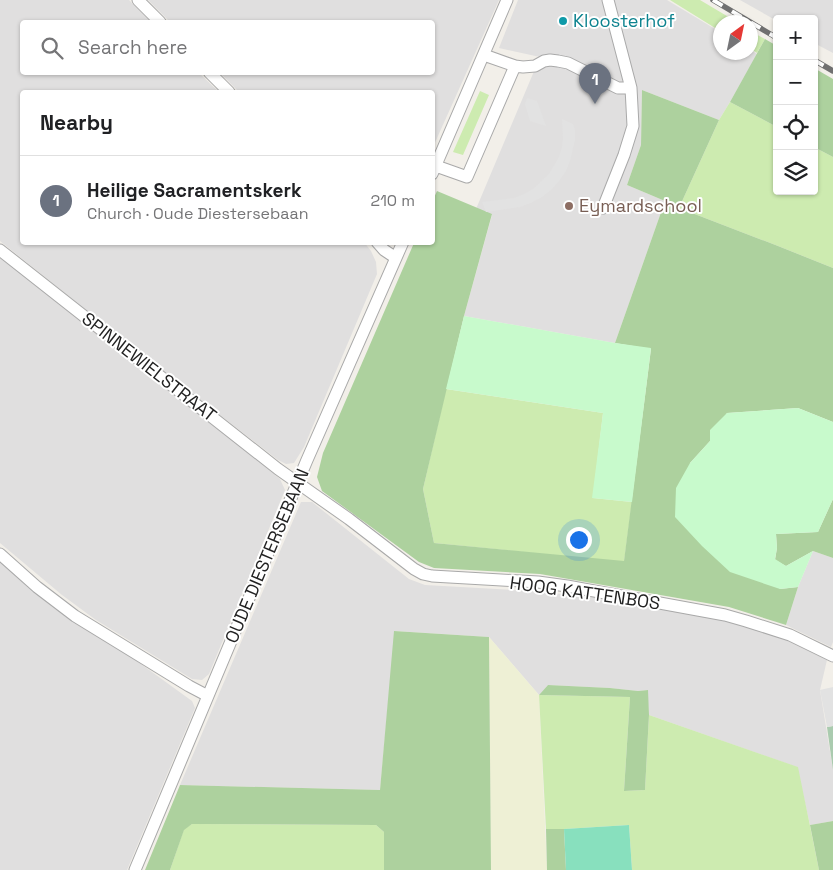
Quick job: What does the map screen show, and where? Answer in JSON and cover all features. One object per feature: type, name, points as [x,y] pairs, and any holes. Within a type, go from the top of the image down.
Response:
[{"type":"street","points":[[138,0],[158,20]]},
{"type":"street","points":[[435,168],[507,0]]},
{"type":"street","points":[[603,208],[624,155],[633,126],[631,88],[608,0]]},
{"type":"street","points":[[484,55],[523,67],[535,66],[550,60],[568,63],[618,88],[631,88]]},
{"type":"street","points":[[435,170],[467,177],[515,66]]},
{"type":"street","points":[[212,75],[227,90]]},
{"type":"street","points":[[380,245],[396,258]]},
{"type":"street","name":"OUDE DIESTERSEBAAN","points":[[135,870],[401,245]]},
{"type":"street","name":"SPINNEWIELSTRAAT","points":[[0,250],[298,484]]},
{"type":"street","name":"HOOG KATTENBOS","points":[[298,484],[349,519],[402,561],[423,574],[538,582],[725,615],[790,635],[833,656]]},
{"type":"street","points":[[0,554],[37,587],[75,616],[208,696]]},
{"type":"shaded area","points":[[0,0],[129,0],[149,20],[20,20],[20,75],[201,75],[217,90],[20,90],[20,245],[366,245],[376,262],[377,274],[304,447],[294,463],[286,464],[278,460],[126,342],[0,241]]},
{"type":"shaded area","points":[[148,0],[499,0],[435,143],[435,90],[237,90],[222,75],[435,75],[435,20],[168,20]]},
{"type":"shaded area","points":[[518,0],[667,0],[713,28],[713,60],[754,60],[719,120],[642,90],[641,145],[627,185],[665,201],[615,343],[464,316],[492,215],[476,209],[540,57],[499,48]]},
{"type":"shaded area","points":[[740,0],[833,0],[833,53],[818,45],[818,15],[773,15],[773,19]]},
{"type":"shaded area","points":[[527,98],[537,101],[546,126],[530,121],[525,104]]},
{"type":"shaded area","points":[[562,119],[573,124],[575,140],[570,161],[559,181],[551,190],[531,203],[520,207],[486,212],[482,202],[514,198],[524,194],[533,189],[549,174],[559,157],[562,147]]},
{"type":"shaded area","points":[[0,257],[280,479],[285,490],[209,674],[202,680],[192,679],[96,620],[62,595],[0,543]]},
{"type":"shaded area","points":[[301,502],[312,502],[409,579],[425,585],[531,591],[592,597],[724,620],[781,637],[827,660],[820,690],[833,770],[833,821],[810,825],[797,767],[649,715],[647,690],[548,685],[539,695],[489,637],[395,631],[380,790],[180,785]]},
{"type":"shaded area","points":[[813,551],[833,558],[833,642],[831,647],[786,625],[798,587]]},
{"type":"shaded area","points":[[0,560],[91,632],[134,659],[192,701],[195,708],[127,870],[0,870]]},
{"type":"shaded area","points":[[833,687],[833,726],[827,727],[820,690]]},
{"type":"green space","points":[[670,0],[700,0],[725,15],[713,15],[713,27]]},
{"type":"green space","points":[[758,35],[765,39],[758,51]]},
{"type":"green space","points":[[765,39],[773,44],[773,125],[730,102],[753,60],[758,60],[758,52]]},
{"type":"green space","points":[[818,70],[833,79],[833,157],[818,149]]},
{"type":"green space","points":[[642,90],[719,120],[679,208],[833,268],[833,422],[798,408],[727,413],[710,441],[690,463],[780,589],[798,587],[786,625],[729,607],[540,574],[434,568],[419,562],[322,491],[317,477],[323,453],[413,245],[435,245],[435,196],[437,191],[492,214],[464,316],[423,489],[434,543],[624,561],[651,349],[615,343],[665,201],[627,185],[641,145]]},
{"type":"green space","points":[[480,91],[489,95],[463,155],[453,152]]},
{"type":"green space","points":[[730,102],[773,125],[773,195],[818,195],[818,149],[833,157],[833,268],[679,208],[719,120]]},
{"type":"green space","points":[[464,316],[651,348],[632,502],[592,498],[603,413],[446,389]]},
{"type":"green space","points":[[446,389],[603,413],[593,498],[632,502],[624,562],[434,543],[423,489]]},
{"type":"green space","points":[[798,408],[833,422],[833,499],[818,532],[776,534],[777,548],[775,559],[786,566],[813,551],[798,587],[780,589],[730,572],[702,546],[675,517],[676,488],[690,463],[710,441],[710,430],[727,413]]},
{"type":"green space","points":[[833,499],[833,558],[813,551],[786,566],[775,560],[777,548],[776,534],[818,532]]},
{"type":"green space","points":[[394,631],[489,637],[491,870],[384,870],[384,832],[376,825],[192,824],[184,830],[170,870],[145,870],[180,785],[380,790]]},
{"type":"green space","points":[[489,637],[539,695],[547,870],[491,870]]},
{"type":"green space","points":[[548,685],[648,690],[649,715],[645,790],[624,791],[630,697],[539,695]]},
{"type":"green space","points":[[539,695],[630,697],[624,791],[645,790],[649,715],[798,767],[819,870],[632,870],[629,825],[546,829]]},
{"type":"green space","points":[[833,726],[833,770],[827,727]]},
{"type":"green space","points":[[833,821],[833,870],[819,870],[810,825]]},
{"type":"green space","points":[[192,824],[376,825],[384,832],[384,870],[170,870],[184,829]]},
{"type":"green space","points":[[629,825],[632,870],[566,870],[564,829]]},
{"type":"green space","points":[[546,829],[564,829],[566,870],[547,870]]},
{"type":"railway","points":[[713,0],[773,36]]},
{"type":"railway","points":[[818,62],[833,71]]},
{"type":"place","name":"Kloosterhof","points":[[563,21]]},
{"type":"place","name":"Heilige Sacramentskerk","points":[[595,104]]},
{"type":"place","name":"Eymardschool","points":[[569,206]]}]
